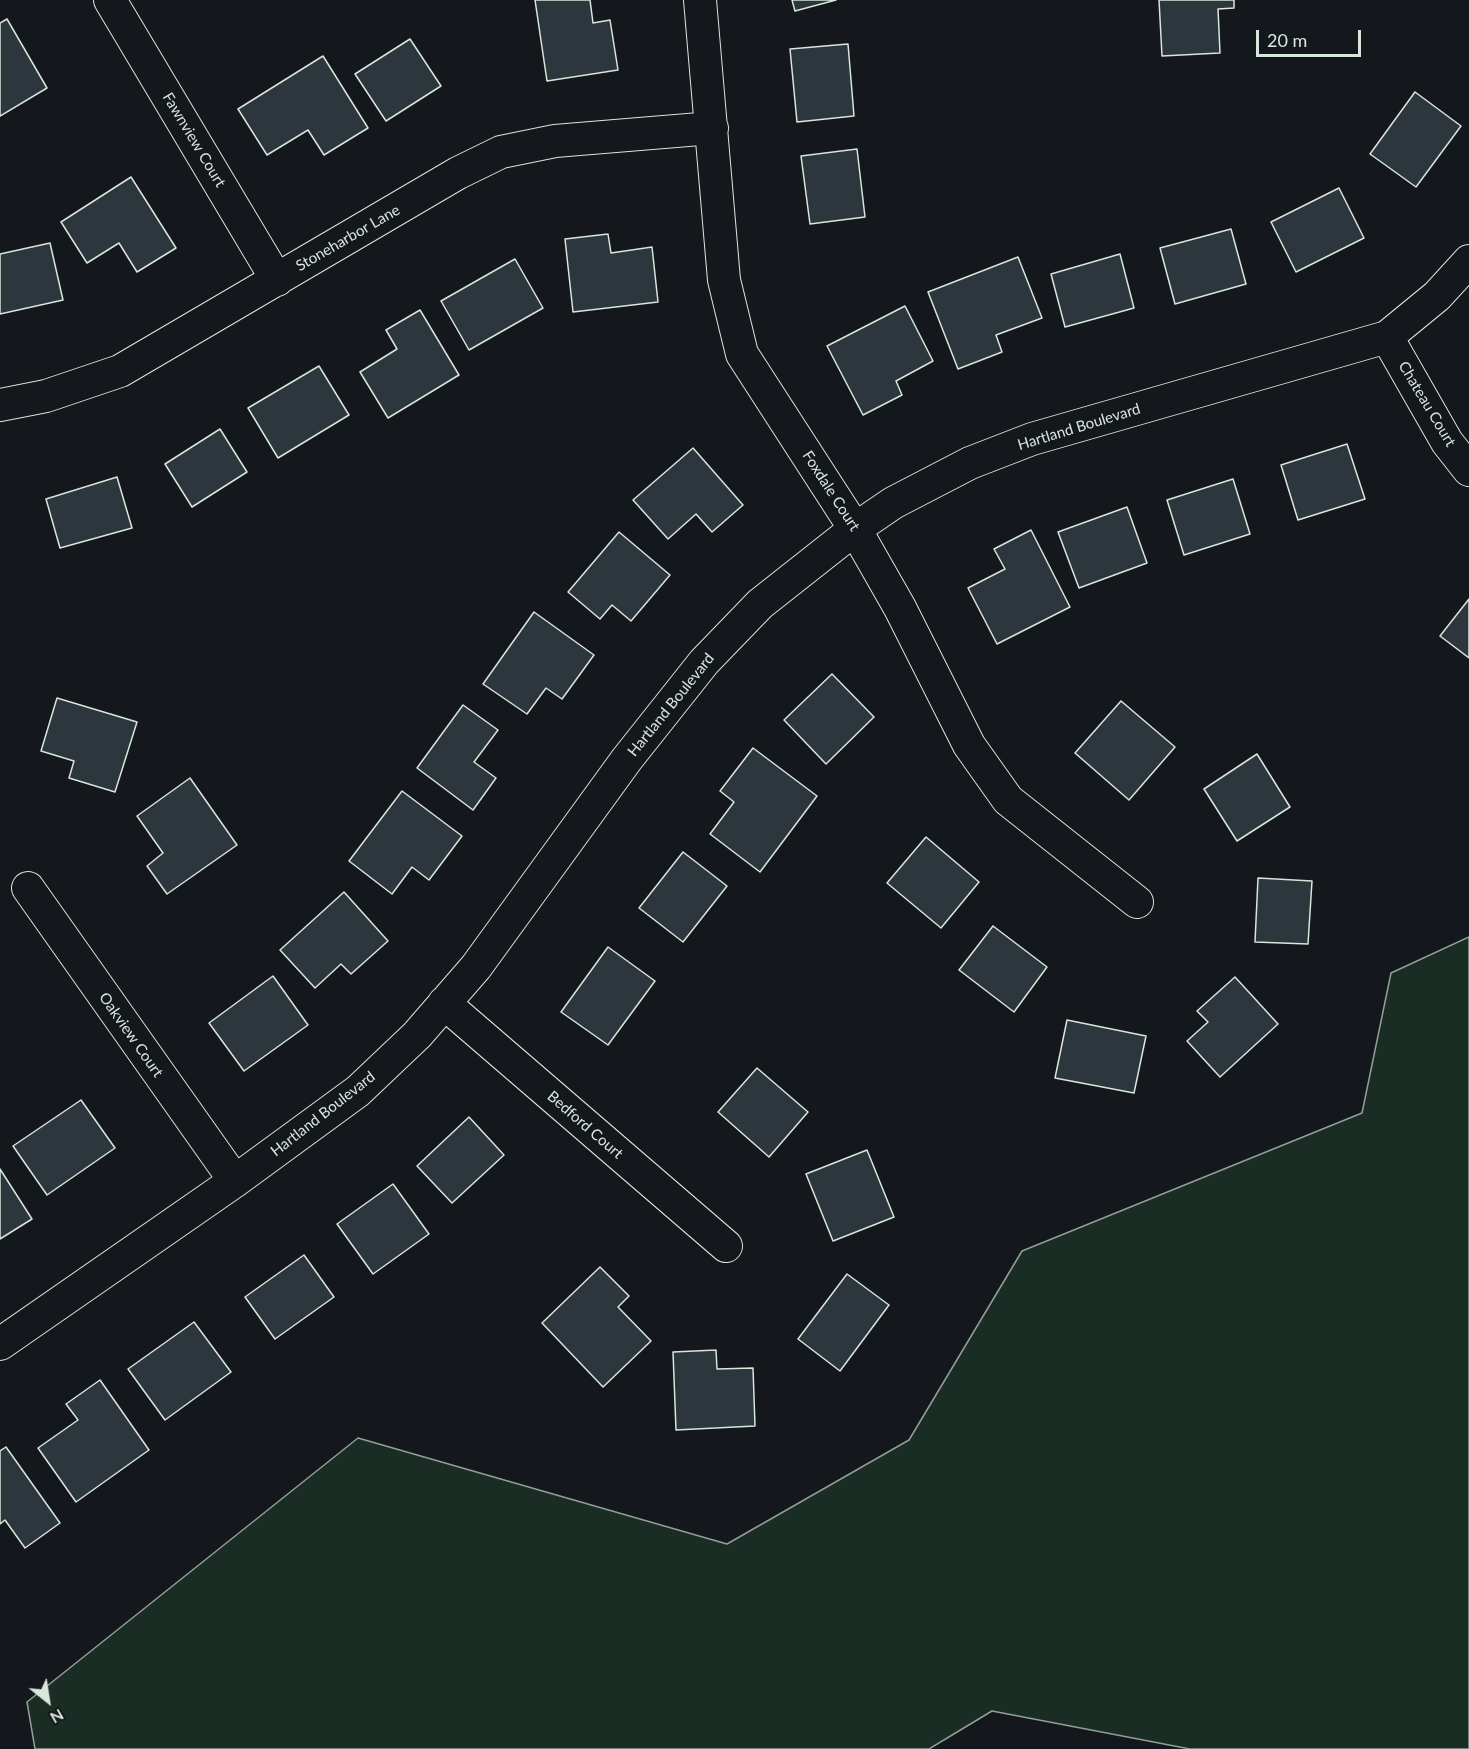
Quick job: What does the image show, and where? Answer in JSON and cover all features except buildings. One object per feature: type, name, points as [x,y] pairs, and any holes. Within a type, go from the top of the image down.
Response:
[{"type":"street","name":"Fawnview Court","points":[[110,0],[277,280]]},
{"type":"street","name":"Foxdale Court","points":[[700,0],[724,280],[742,354],[855,529],[900,608],[969,745],[1008,800],[1137,902]]},
{"type":"street","name":"Stoneharbor Lane","points":[[0,405],[46,396],[120,371],[458,174],[501,152],[555,141],[712,128]]},
{"type":"street","name":"Hartland Boulevard","points":[[0,1344],[235,1181],[358,1091],[417,1035],[476,967],[627,759],[704,662],[760,604],[855,529],[893,503],[970,463],[1032,439],[1387,337],[1437,296],[1469,261]]},
{"type":"street","name":"Chateau Court","points":[[1387,337],[1447,442],[1469,470]]},
{"type":"street","name":"Oakview Court","points":[[28,888],[235,1181]]},
{"type":"street","name":"Bedford Court","points":[[444,1003],[726,1246]]},
{"type":"green space","points":[[1469,937],[1469,1749],[1190,1749],[992,1711],[929,1749],[35,1749],[27,1702],[358,1438],[727,1544],[909,1440],[1022,1251],[1362,1113],[1391,973]]}]
